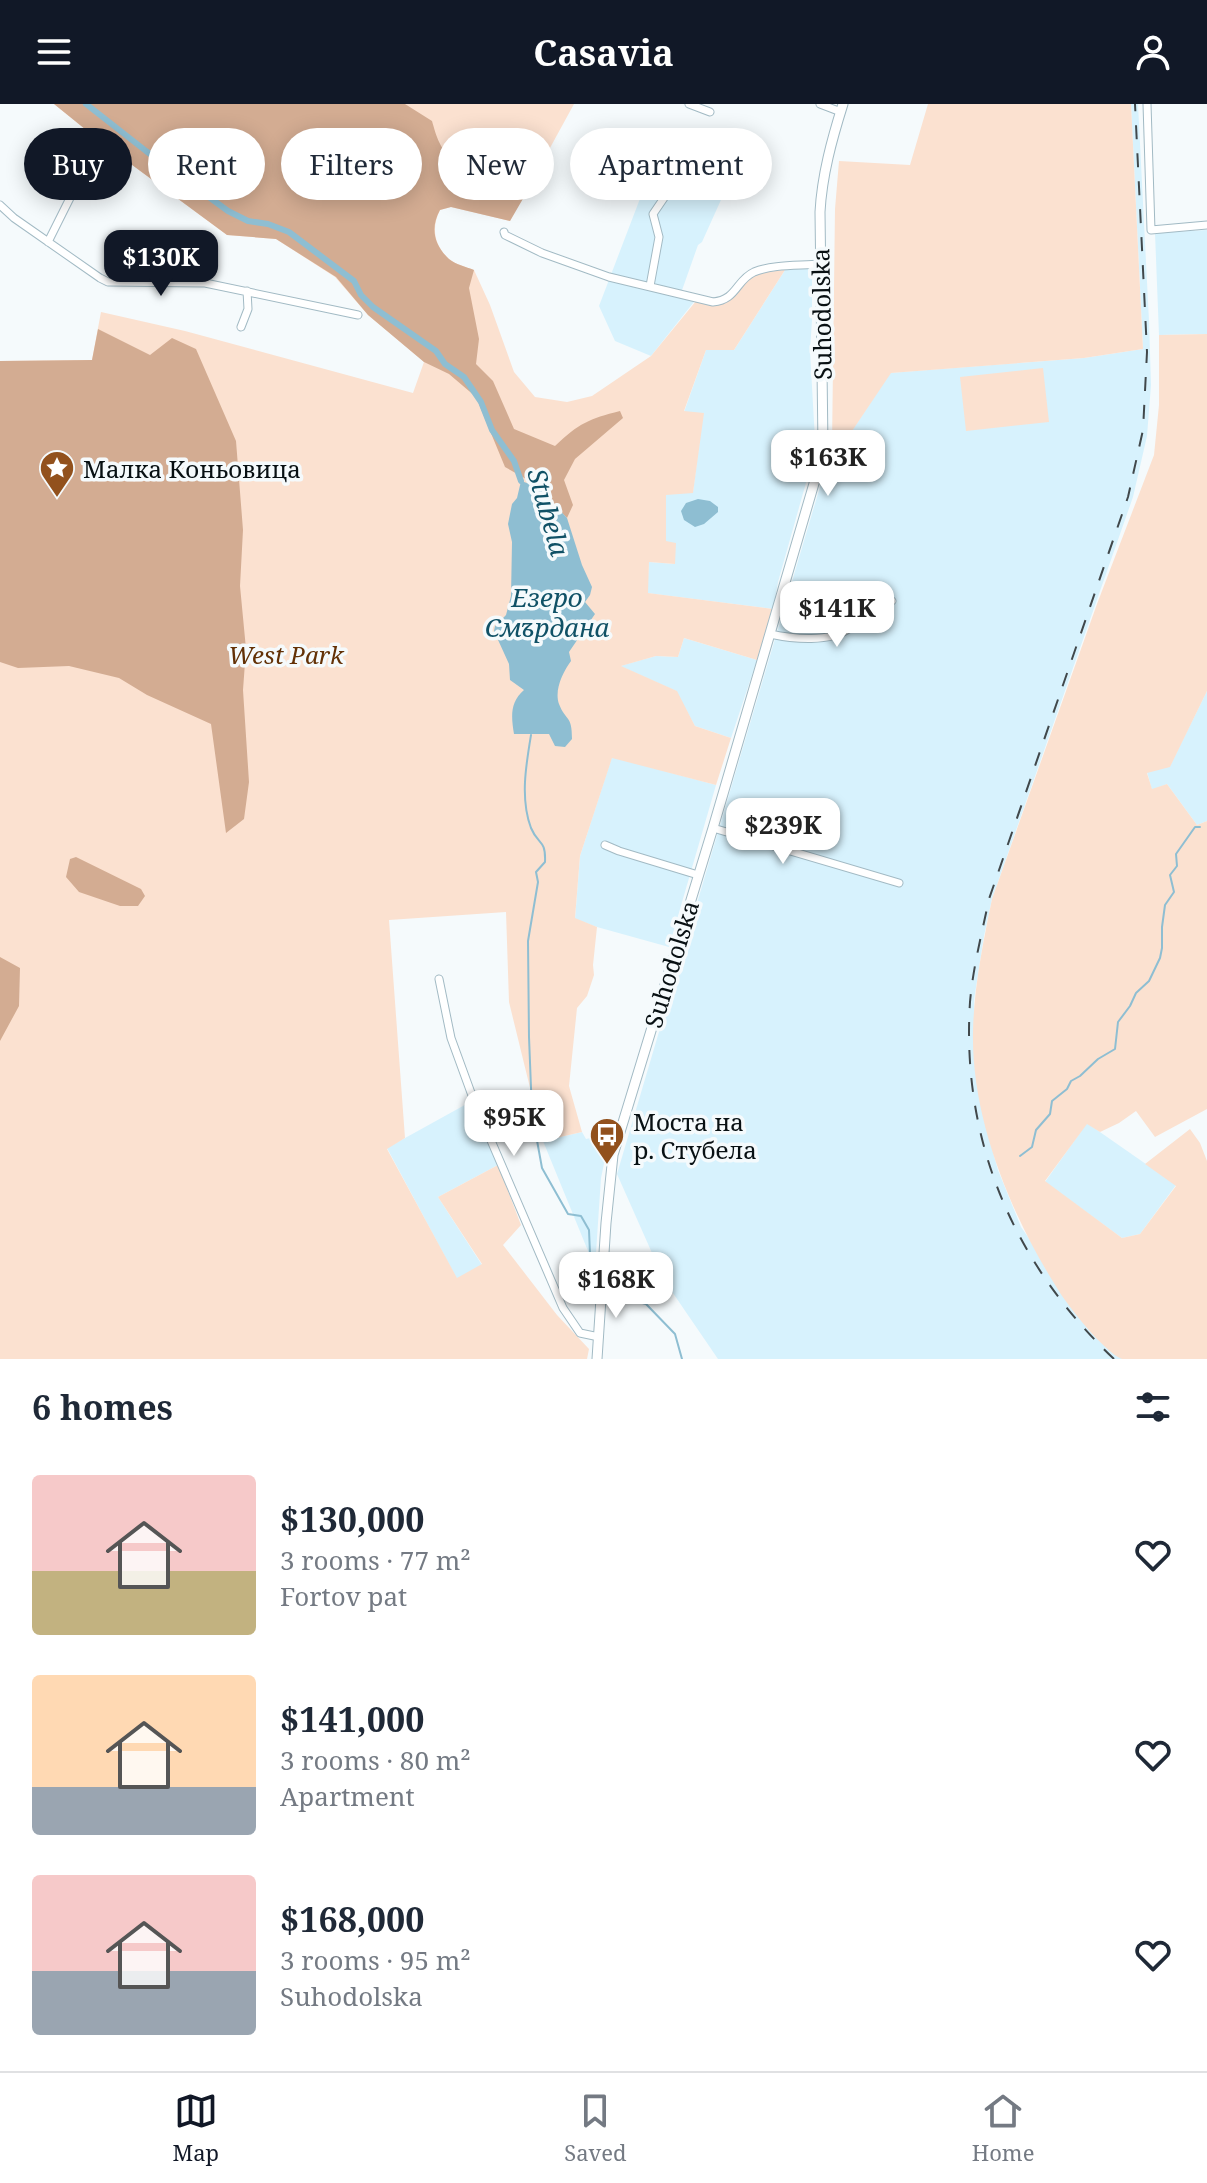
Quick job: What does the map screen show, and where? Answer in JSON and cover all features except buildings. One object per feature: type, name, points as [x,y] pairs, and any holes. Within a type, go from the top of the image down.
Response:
[{"type":"street","points":[[689,104],[710,112]]},
{"type":"street","points":[[820,104],[842,108]]},
{"type":"street","points":[[1147,104],[1151,230],[1207,225]]},
{"type":"street","name":"Suhodolska","points":[[597,1359],[613,1155],[813,493],[823,446],[820,212],[823,183],[842,108]]},
{"type":"street","points":[[48,242],[69,200]]},
{"type":"street","points":[[650,286],[659,237],[653,214],[663,200]]},
{"type":"street","points":[[0,205],[14,218],[108,282],[205,283],[358,315]]},
{"type":"street","points":[[504,232],[542,253],[609,277],[721,301],[731,296],[753,273],[768,268],[820,264]]},
{"type":"street","points":[[241,327],[248,309],[247,291]]},
{"type":"street","points":[[770,634],[801,639],[847,631],[867,613],[892,601]]},
{"type":"street","points":[[713,828],[899,883]]},
{"type":"street","points":[[605,845],[698,875]]},
{"type":"street","points":[[439,979],[448,1029],[474,1101],[563,1308],[580,1333],[599,1337]]},
{"type":"shaded area","points":[[54,104],[405,104],[432,121],[438,139],[438,200],[522,200],[510,221],[451,207],[440,210],[434,230],[440,248],[449,259],[474,270],[469,288],[479,339],[476,364],[493,381],[514,429],[555,446],[585,423],[620,411],[623,418],[575,459],[564,480],[573,505],[567,518],[542,488],[505,467],[476,397],[449,374],[424,362],[368,315],[336,277],[276,239],[227,235],[180,200],[265,200],[265,128],[148,128],[148,177],[132,165],[132,128],[84,128]]},
{"type":"shaded area","points":[[1131,104],[1138,104],[1149,321],[1151,385],[1147,436],[1133,497],[992,899],[974,1000],[976,1077],[984,1120],[998,1170],[1021,1227],[1101,1342],[1123,1359],[718,1359],[664,1280],[617,1174],[832,446],[842,446],[890,373],[1084,358],[1143,349]]},
{"type":"shaded area","points":[[639,200],[721,200],[698,245],[681,293],[697,298],[651,356],[615,341],[599,306]]},
{"type":"shaded area","points":[[1207,230],[1207,334],[1159,335],[1155,233]]},
{"type":"shaded area","points":[[812,267],[810,351],[815,440],[773,609],[647,593],[649,562],[675,564],[666,542],[666,494],[693,492],[703,414],[684,412],[706,350],[734,350],[785,270]]},
{"type":"shaded area","points":[[98,329],[150,355],[172,338],[196,349],[236,441],[243,530],[240,586],[246,649],[243,690],[249,782],[244,819],[226,833],[211,724],[147,695],[119,678],[69,666],[18,668],[0,662],[0,361],[92,360]]},
{"type":"shaded area","points":[[684,638],[757,660],[731,738],[695,726],[676,691],[620,666],[656,656],[678,657]]},
{"type":"shaded area","points":[[1207,691],[1207,821],[1197,825],[1167,784],[1152,790],[1147,772],[1170,766]]},
{"type":"shaded area","points":[[612,757],[716,785],[669,947],[575,919],[580,856]]},
{"type":"shaded area","points":[[76,857],[141,889],[145,896],[138,906],[120,906],[79,892],[66,877],[70,859]]},
{"type":"shaded area","points":[[0,957],[20,968],[19,1006],[0,1041]]},
{"type":"shaded area","points":[[472,1101],[498,1165],[438,1197],[482,1265],[457,1279],[387,1148]]},
{"type":"shaded area","points":[[1087,1123],[1176,1185],[1140,1234],[1122,1238],[1045,1182]]},
{"type":"shaded area","points":[[582,1132],[586,1139],[614,1133],[601,1178],[595,1268],[543,1141]]},
{"type":"green space","name":"West Park","points":[[54,104],[574,104],[554,141],[554,128],[438,128],[438,200],[521,200],[510,221],[451,207],[440,210],[436,236],[449,259],[474,270],[514,372],[535,397],[567,402],[592,396],[651,356],[696,301],[713,304],[751,276],[785,270],[734,350],[706,350],[684,411],[704,413],[693,493],[666,495],[666,541],[676,543],[675,564],[649,562],[648,593],[773,609],[757,660],[684,638],[678,657],[656,656],[621,666],[677,691],[695,726],[731,738],[716,785],[612,758],[580,856],[575,918],[597,927],[594,975],[587,996],[577,1008],[569,1086],[582,1132],[543,1141],[509,1002],[506,912],[389,920],[405,1138],[387,1149],[457,1278],[482,1264],[438,1197],[498,1165],[521,1225],[503,1245],[557,1315],[589,1349],[587,1359],[0,1359],[0,361],[92,360],[101,312],[185,331],[413,393],[424,362],[368,315],[335,277],[276,239],[227,235],[180,200],[265,200],[265,128],[148,128],[148,177],[132,165],[132,128],[84,128]]},
{"type":"green space","points":[[928,104],[1131,104],[1143,349],[1084,358],[891,373],[842,446],[832,446],[835,209],[839,161],[910,165]]},
{"type":"green space","points":[[1207,334],[1207,691],[1170,767],[1147,773],[1152,789],[1167,784],[1197,825],[1207,821],[1207,1109],[1155,1137],[1136,1111],[1100,1132],[1087,1124],[1045,1181],[1122,1238],[1140,1234],[1176,1186],[1145,1164],[1190,1129],[1200,1143],[1207,1161],[1207,1359],[1122,1359],[1096,1338],[1062,1296],[1040,1260],[1010,1198],[997,1165],[979,1098],[974,1064],[974,1014],[992,899],[1097,604],[1154,455],[1159,405],[1159,335]]},
{"type":"green space","points":[[1043,368],[1049,422],[966,431],[960,377]]},
{"type":"water","name":"Езеро Смърдана","points":[[521,481],[542,488],[567,518],[592,587],[585,602],[595,614],[569,652],[571,661],[558,687],[559,704],[572,731],[572,739],[565,747],[555,746],[549,734],[514,734],[513,710],[516,699],[524,690],[510,680],[509,664],[494,631],[506,615],[511,596],[512,542],[508,524]]},
{"type":"water","points":[[698,499],[710,501],[718,507],[718,512],[704,524],[695,527],[684,520],[681,511],[686,503]]},
{"type":"waterway","name":"Stubela","points":[[86,104],[228,211],[248,221],[289,232],[354,281],[361,295],[373,307],[436,351],[445,364],[464,377],[481,402],[492,430],[514,461],[521,481]]},
{"type":"waterway","name":"Stubela","points":[[531,735],[526,770],[526,805],[531,828],[543,846],[545,862],[536,872],[538,882],[528,941],[532,1113],[542,1168],[568,1214],[581,1216],[589,1230],[590,1254]]},
{"type":"waterway","points":[[1020,1156],[1032,1147],[1036,1130],[1050,1114],[1052,1101],[1067,1089],[1071,1081],[1115,1049],[1118,1022],[1136,993],[1149,981],[1160,958],[1165,905],[1174,892],[1170,875],[1177,866],[1176,854],[1195,827],[1200,827]]},
{"type":"waterway","name":"Stubela","points":[[624,1298],[646,1304],[675,1334],[682,1359]]},
{"type":"railway","points":[[1114,1359],[1048,1283],[1022,1241],[1001,1197],[985,1151],[975,1103],[970,1053],[970,1002],[989,899],[1128,497],[1143,430],[1147,352],[1135,104]]},
{"type":"place","name":"Малка Коньовица","points":[[57,499]]},
{"type":"place","name":"Моста на р. Стубела","points":[[607,1166]]}]
